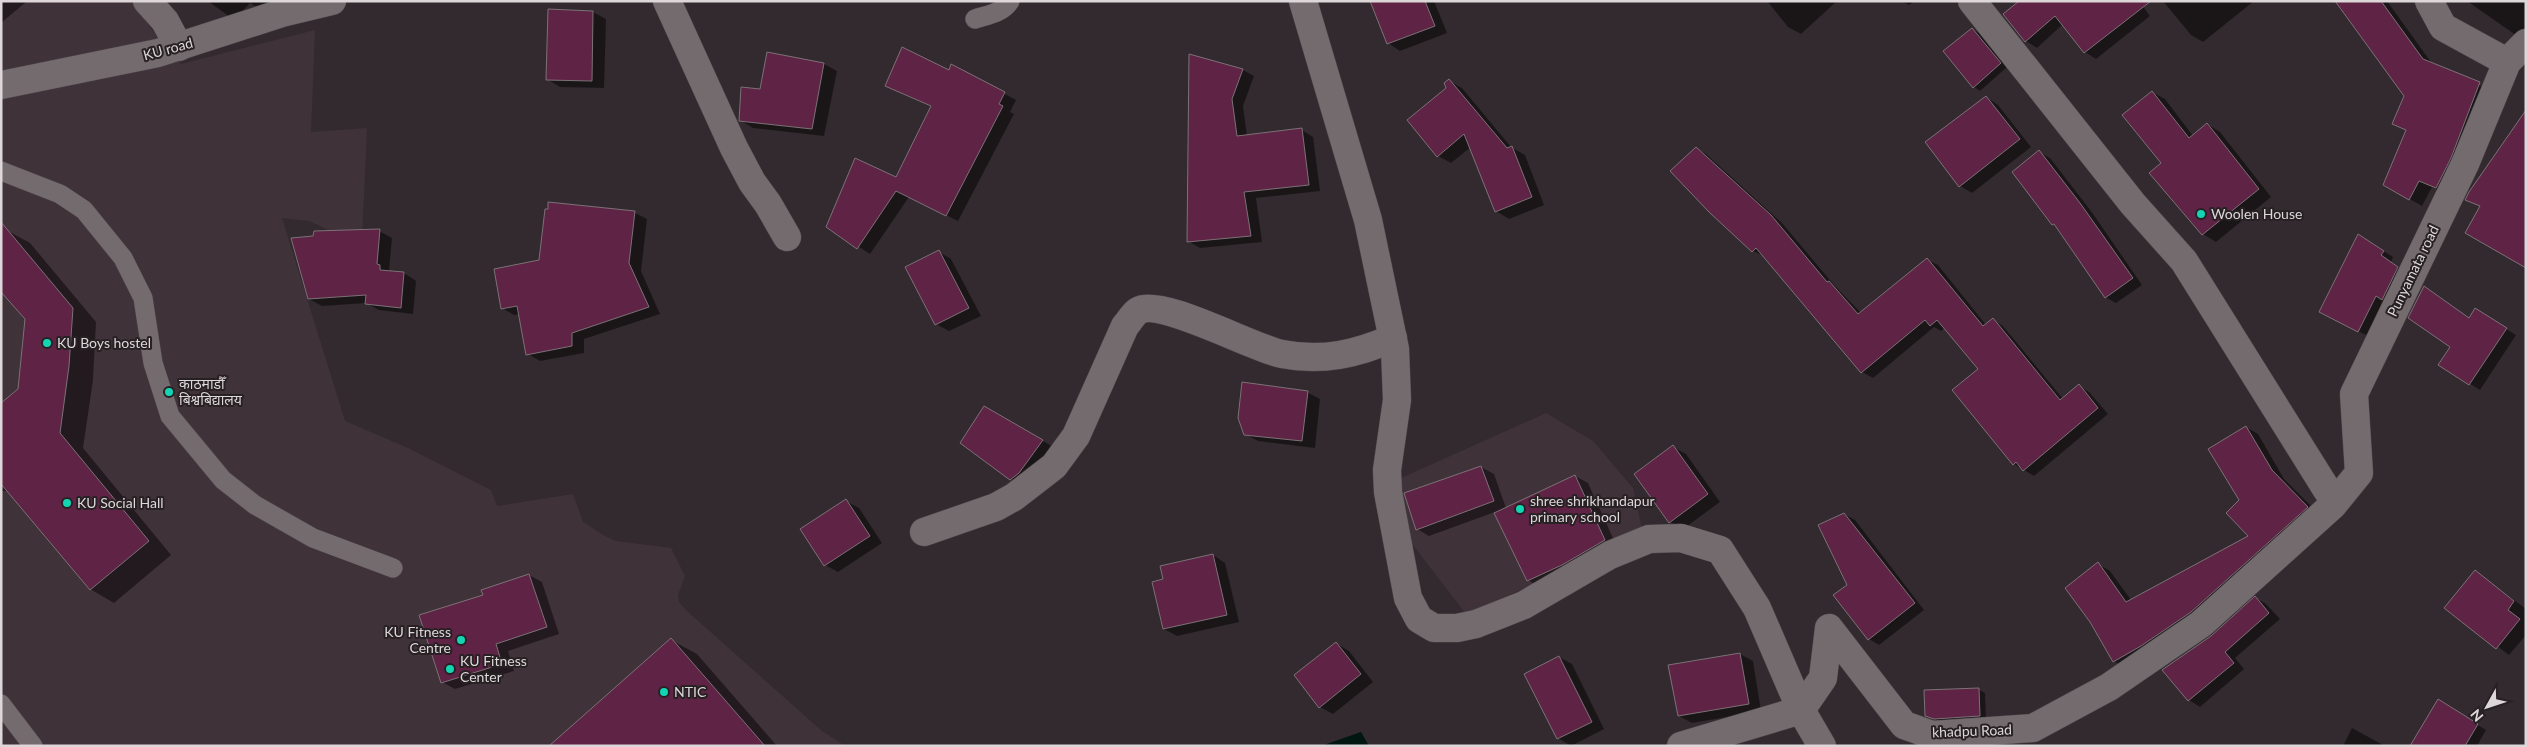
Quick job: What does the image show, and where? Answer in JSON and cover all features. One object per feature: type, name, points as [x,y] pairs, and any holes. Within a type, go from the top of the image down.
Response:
[{"type":"street","points":[[147,1],[165,21],[179,47]]},
{"type":"street","name":"KU road","points":[[1,85],[179,47],[282,14],[332,1]]},
{"type":"street","points":[[667,1],[752,182],[768,204],[787,237]]},
{"type":"street","points":[[1303,1],[1368,220],[1393,338],[1397,376],[1387,470],[1388,492],[1408,598],[1419,619],[1434,628],[1457,628],[1476,624],[1524,605],[1610,555],[1649,539],[1681,538],[1720,550],[1757,608],[1801,710],[1822,746]]},
{"type":"street","points":[[1972,1],[2133,204],[2184,261],[2330,497]]},
{"type":"street","points":[[2429,1],[2443,27],[2507,62]]},
{"type":"street","name":"Punyamata road","points":[[2330,497],[2358,473],[2354,394],[2465,164],[2507,62],[2526,43]]},
{"type":"street","points":[[924,532],[996,507],[1014,497],[1054,466],[1076,436],[1125,326],[1138,311],[1154,308],[1192,319],[1248,344],[1281,354],[1331,357],[1368,349],[1393,338]]},
{"type":"street","name":"khadpu Road","points":[[1801,710],[1823,678],[1829,628],[1904,725],[1932,735],[2033,728],[2109,687],[2200,624],[2330,497]]},
{"type":"street","points":[[1681,746],[1801,710]]},
{"type":"lane","points":[[975,19],[999,11],[1007,6],[1010,1]]},
{"type":"lane","points":[[1,171],[60,194],[84,210],[123,258],[143,298],[153,363],[170,416],[223,480],[255,505],[313,538],[394,568]]},
{"type":"lane","points":[[1,704],[33,746]]},
{"type":"shaded area","name":"काठमाडौँ बिश्वबिद्यालय","points":[[1,1],[137,1],[141,5],[149,26],[181,64],[315,30],[311,132],[367,128],[362,239],[342,236],[309,221],[282,218],[345,421],[408,448],[491,490],[497,506],[573,494],[583,522],[605,536],[616,541],[671,548],[685,576],[678,595],[679,602],[822,731],[845,746],[1,746]]},
{"type":"shaded area","name":"shree shrikhandapur primary school","points":[[1546,413],[1593,441],[1633,488],[1642,529],[1588,560],[1466,614],[1406,536],[1399,479]]},
{"type":"shaded area","points":[[1361,732],[1369,746],[1321,746]]},
{"type":"building","points":[[1370,1],[1425,1],[1435,26],[1387,44]]},
{"type":"building","points":[[2019,1],[2151,1],[2084,53],[2055,16],[2025,42],[2003,14]]},
{"type":"building","points":[[2335,1],[2381,1],[2423,59],[2480,82],[2451,158],[2436,188],[2419,181],[2409,200],[2383,185],[2406,130],[2392,124],[2404,96]]},
{"type":"building","points":[[548,9],[593,11],[592,81],[546,80]]},
{"type":"building","points":[[1972,28],[2001,63],[1973,88],[1943,51]]},
{"type":"building","points":[[902,47],[949,70],[951,64],[1005,92],[999,104],[1003,106],[946,216],[896,191],[857,249],[826,227],[855,158],[896,177],[931,106],[885,86]]},
{"type":"building","points":[[767,52],[824,63],[812,129],[739,121],[741,87],[760,89]]},
{"type":"building","points":[[1189,54],[1243,69],[1232,99],[1237,136],[1302,128],[1309,185],[1244,192],[1251,236],[1187,242]]},
{"type":"building","points":[[1449,79],[1507,148],[1512,146],[1532,197],[1495,212],[1464,134],[1437,157],[1407,120],[1446,88],[1444,83]]},
{"type":"building","points":[[2152,91],[2189,138],[2207,123],[2259,189],[2202,235],[2149,173],[2161,163],[2122,115]]},
{"type":"building","points":[[1986,96],[2020,139],[1959,187],[1925,142]]},
{"type":"building","points":[[2526,110],[2526,268],[2465,233],[2480,206],[2465,200]]},
{"type":"building","points":[[1696,147],[1771,215],[1827,282],[1829,281],[1858,314],[1927,258],[1983,326],[1993,318],[2060,400],[2079,384],[2098,408],[2023,471],[2016,462],[2013,465],[1952,390],[1978,369],[1937,320],[1930,326],[1925,320],[1861,373],[1756,248],[1752,252],[1709,212],[1670,171]]},
{"type":"building","points":[[2039,150],[2080,203],[2133,278],[2105,298],[2054,224],[2052,225],[2012,172]]},
{"type":"building","points":[[548,202],[635,211],[629,263],[649,307],[572,333],[572,346],[526,355],[517,306],[501,309],[494,269],[539,260],[545,209],[548,209]]},
{"type":"building","points":[[1,222],[73,308],[69,366],[60,433],[149,541],[90,590],[1,484],[1,403],[18,389],[25,319],[1,292]]},
{"type":"building","points":[[380,229],[377,264],[380,265],[380,270],[404,272],[401,308],[365,304],[366,295],[308,299],[291,238],[313,236],[314,231]]},
{"type":"building","points":[[2358,234],[2384,251],[2381,255],[2398,267],[2382,300],[2376,296],[2358,332],[2319,312]]},
{"type":"building","points":[[939,250],[969,308],[935,325],[905,267]]},
{"type":"building","points":[[2424,286],[2469,318],[2475,308],[2507,328],[2469,385],[2438,365],[2450,347],[2408,318]]},
{"type":"building","points":[[1242,382],[1308,391],[1302,441],[1244,435],[1238,418]]},
{"type":"building","points":[[984,406],[1043,440],[1019,473],[1010,480],[960,443]]},
{"type":"building","points":[[2246,426],[2272,470],[2308,507],[2191,612],[2141,646],[2113,662],[2090,622],[2065,588],[2098,562],[2126,602],[2248,536],[2226,513],[2239,500],[2208,449]]},
{"type":"building","points":[[1673,445],[1708,494],[1669,523],[1634,474]]},
{"type":"building","points":[[1481,466],[1494,501],[1416,530],[1404,493]]},
{"type":"building","points":[[1575,475],[1605,540],[1562,565],[1527,581],[1494,513]]},
{"type":"building","points":[[846,499],[870,536],[824,566],[800,529]]},
{"type":"building","points":[[1844,513],[1915,603],[1868,640],[1833,595],[1847,585],[1818,525]]},
{"type":"building","points":[[1213,554],[1227,615],[1163,629],[1152,582],[1163,579],[1160,566]]},
{"type":"building","points":[[2475,570],[2514,601],[2508,610],[2520,619],[2496,649],[2444,608]]},
{"type":"building","name":"KU Fitness Centre","points":[[529,574],[547,627],[496,644],[502,664],[441,683],[419,615],[483,595],[481,590]]},
{"type":"building","points":[[2255,596],[2269,613],[2225,652],[2234,663],[2188,701],[2162,670],[2211,636]]},
{"type":"building","name":"NTIC","points":[[671,638],[765,746],[549,746]]},
{"type":"building","points":[[1336,642],[1361,674],[1319,708],[1294,675]]},
{"type":"building","points":[[1740,653],[1749,704],[1678,716],[1668,665]]},
{"type":"building","points":[[1559,656],[1592,722],[1557,739],[1524,674]]},
{"type":"building","points":[[1979,688],[1980,716],[1934,719],[1925,716],[1924,690]]},
{"type":"building","points":[[2438,699],[2478,724],[2465,746],[2410,746]]},
{"type":"place","name":"Woolen House","points":[[2201,214]]},
{"type":"place","name":"KU Boys hostel","points":[[47,343]]},
{"type":"place","name":"काठमाडौँ बिश्वबिद्यालय","points":[[169,392]]},
{"type":"place","name":"KU Social Hall","points":[[67,503]]},
{"type":"place","name":"shree shrikhandapur primary school","points":[[1520,509]]},
{"type":"place","name":"KU Fitness Centre","points":[[461,640]]},
{"type":"place","name":"KU Fitness Center","points":[[450,669]]},
{"type":"place","name":"NTIC","points":[[664,692]]}]
